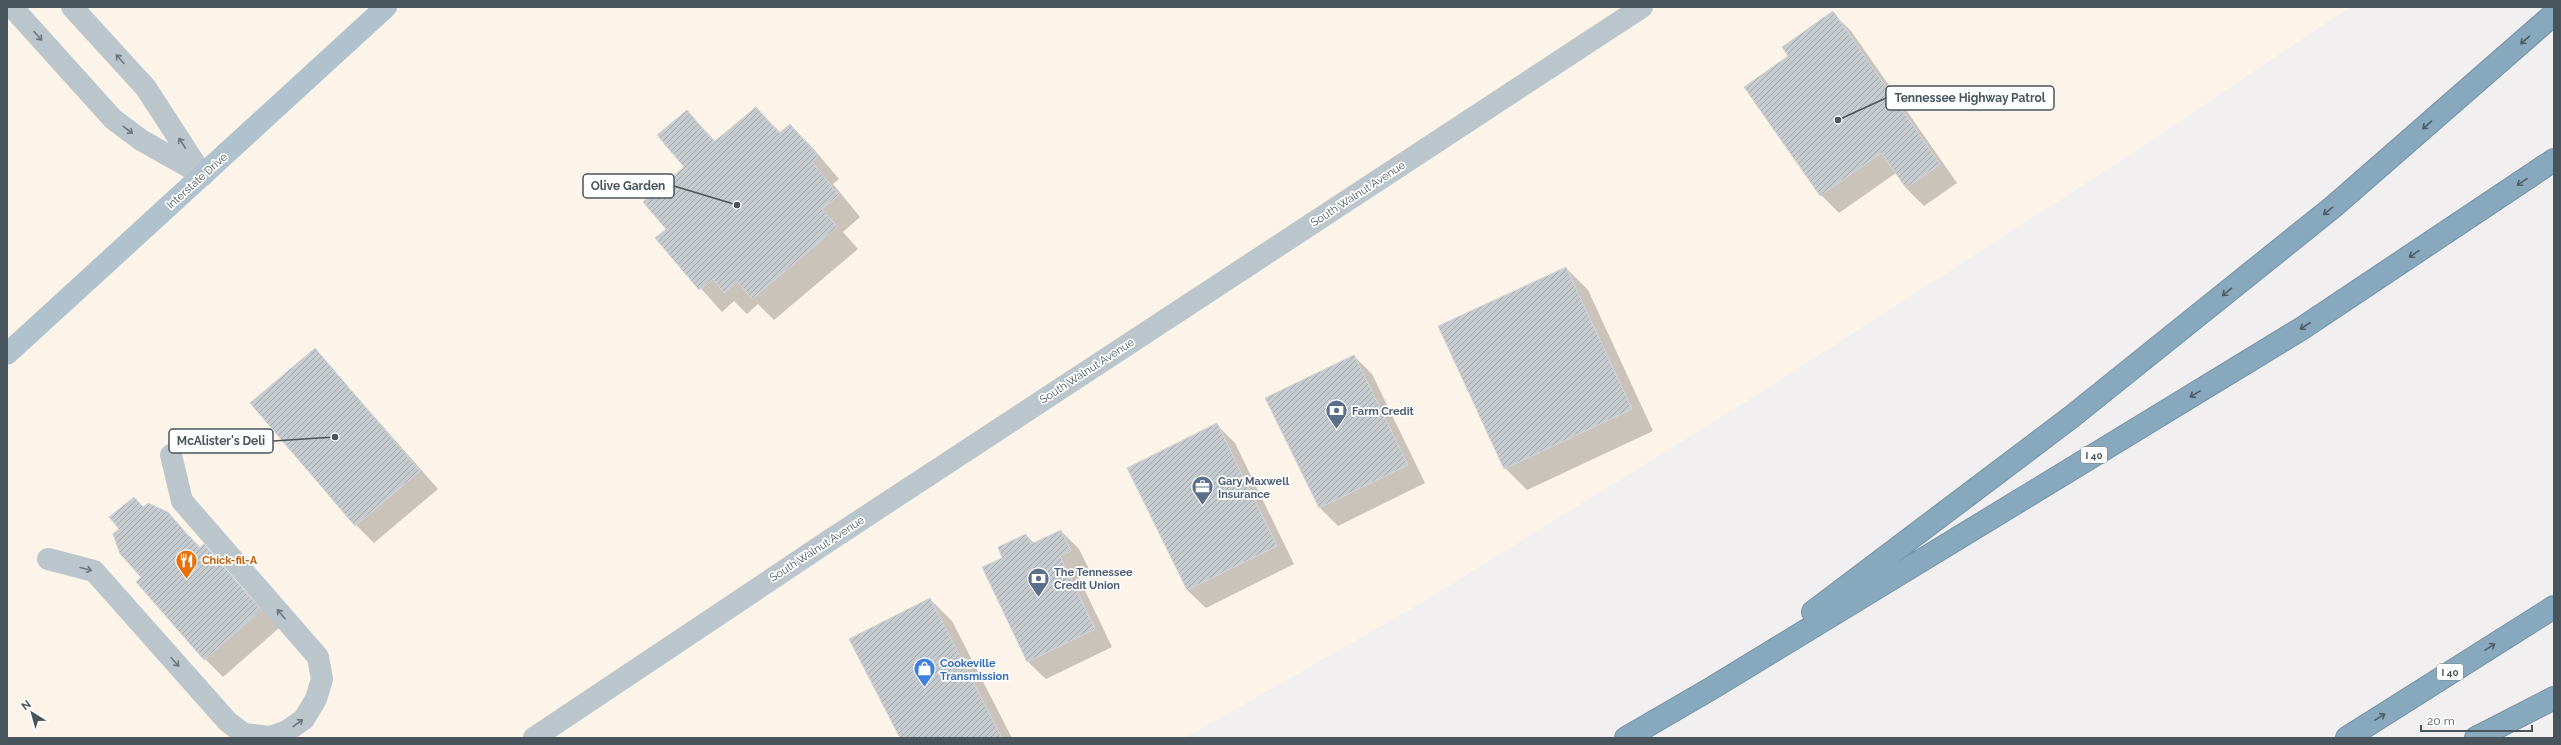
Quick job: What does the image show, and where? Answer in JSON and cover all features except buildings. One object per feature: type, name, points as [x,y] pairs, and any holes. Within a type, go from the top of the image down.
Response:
[{"type":"highway","points":[[1712,688],[2088,404],[2333,207],[2554,14]]},
{"type":"highway","name":"I 40","points":[[1626,738],[1712,688],[2302,329],[2554,160]]},
{"type":"highway","name":"I 40","points":[[2347,738],[2554,606]]},
{"type":"highway","points":[[2476,738],[2554,698]]},
{"type":"main road","name":"Interstate Drive","points":[[7,354],[386,7]]},
{"type":"street","points":[[12,7],[113,119],[141,140],[203,176]]},
{"type":"street","points":[[72,7],[146,88],[203,176]]},
{"type":"street","name":"South Walnut Avenue","points":[[534,738],[810,553],[1642,7]]},
{"type":"street","points":[[48,559],[94,571],[228,722],[244,734],[270,737],[287,731],[304,719],[316,699],[322,679],[318,657],[182,501],[171,455]]},
{"type":"shaded area","points":[[7,7],[2350,7],[2122,160],[1755,396],[1416,606],[1185,738],[7,738]]},
{"type":"place","name":"Tennessee Highway Patrol","points":[[1838,120]]},
{"type":"place","name":"Olive Garden","points":[[737,205]]},
{"type":"place","name":"Farm Credit","points":[[1336,430]]},
{"type":"place","name":"McAlister's Deli","points":[[335,437]]},
{"type":"place","name":"Gary Maxwell Insurance","points":[[1202,506]]},
{"type":"place","name":"Chick-fil-A","points":[[187,580]]},
{"type":"place","name":"The Tennessee Credit Union","points":[[1038,598]]},
{"type":"place","name":"Cookeville Transmission","points":[[925,688]]}]
